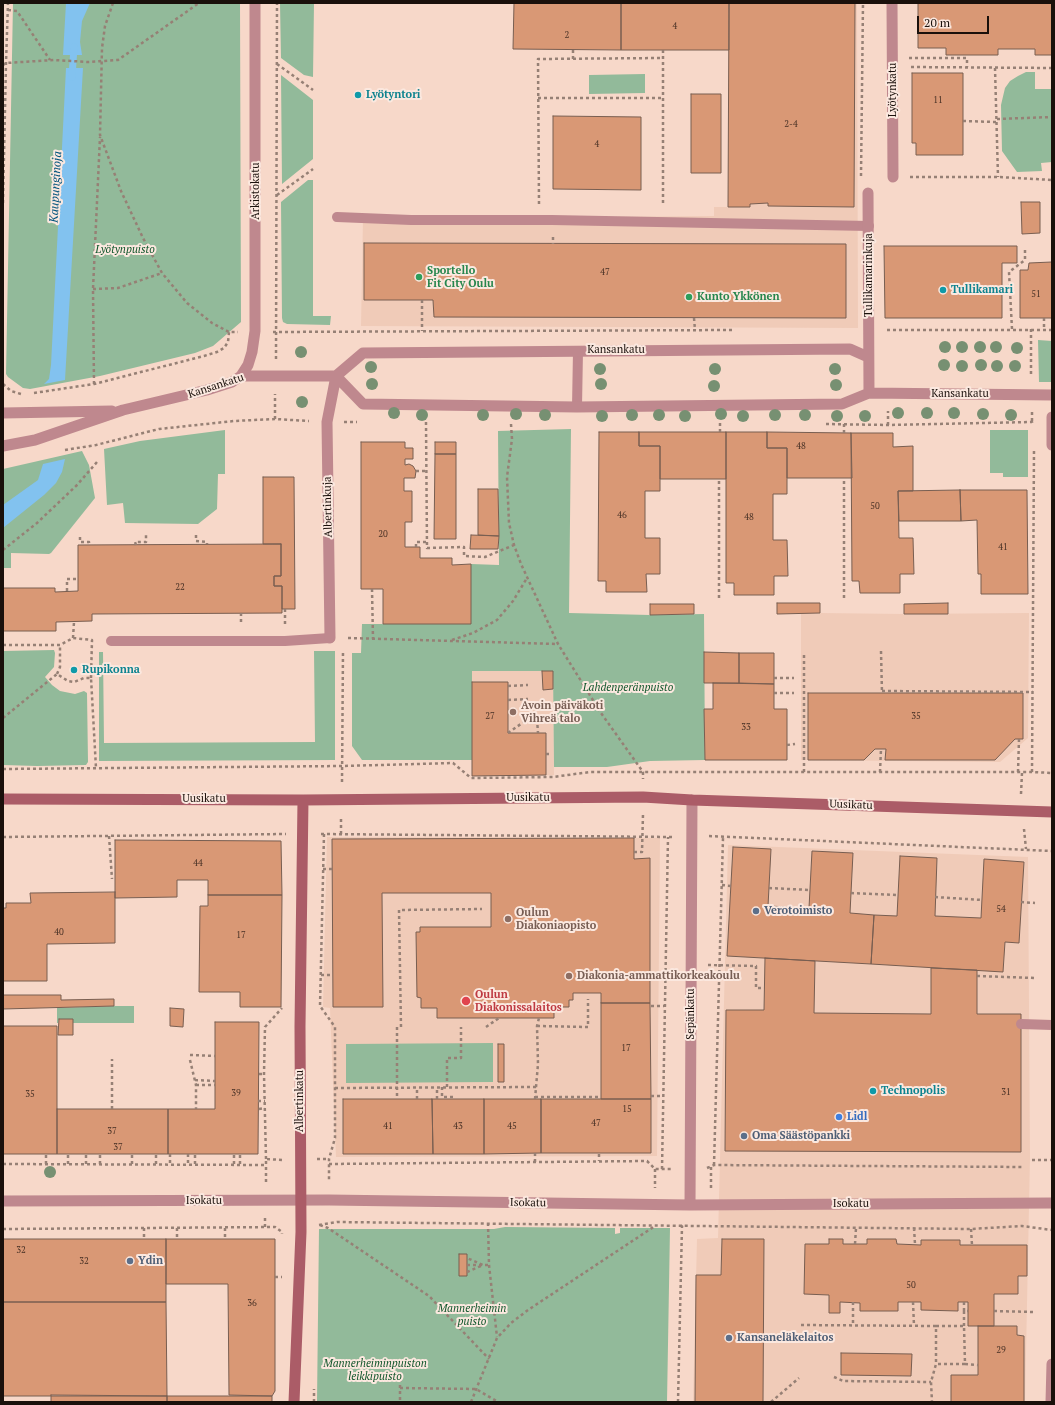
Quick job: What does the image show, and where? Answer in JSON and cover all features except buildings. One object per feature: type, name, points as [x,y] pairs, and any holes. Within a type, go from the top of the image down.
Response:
[{"type":"main road","name":"Uusikatu","points":[[3,799],[303,800],[643,797],[692,800],[1052,812]]},
{"type":"main road","name":"Albertinkatu","points":[[294,1402],[301,1232],[300,1160],[303,800]]},
{"type":"street","name":"Arkistokatu","points":[[241,376],[248,365],[252,352],[255,331],[255,3]]},
{"type":"street","name":"Lyötynkatu","points":[[892,3],[893,177]]},
{"type":"street","name":"Tullikamarinkuja","points":[[868,193],[868,357]]},
{"type":"street","name":"Kansankatu","points":[[3,446],[35,440],[123,410],[207,390],[232,382],[241,376],[336,376],[363,353],[850,349],[868,357]]},
{"type":"street","points":[[868,357],[869,393]]},
{"type":"street","name":"Kansankatu","points":[[336,376],[363,404],[577,407],[842,404],[869,393],[1052,395]]},
{"type":"street","name":"Albertinkuja","points":[[330,638],[327,422],[336,376]]},
{"type":"street","name":"Kansankatu","points":[[3,413],[123,410]]},
{"type":"street","points":[[1052,418],[1052,445]]},
{"type":"street","name":"Sepänkatu","points":[[690,1205],[692,800]]},
{"type":"street","name":"Isokatu","points":[[3,1201],[329,1200],[690,1205],[1052,1203]]},
{"type":"street","points":[[1051,1402],[1052,1364]]},
{"type":"lane","points":[[337,217],[411,220],[539,220],[869,226]]},
{"type":"lane","points":[[577,407],[578,351]]},
{"type":"lane","points":[[111,641],[279,641],[330,638]]},
{"type":"lane","points":[[1021,1024],[1052,1025]]},
{"type":"path","points":[[3,204],[4,64],[8,3]]},
{"type":"path","points":[[94,384],[93,289],[102,62],[105,26],[113,3]]},
{"type":"path","points":[[4,64],[52,60],[88,62],[118,60],[199,3]]},
{"type":"path","points":[[277,3],[276,332],[734,330]]},
{"type":"path","points":[[863,3],[861,177],[998,177],[1052,180]]},
{"type":"path","points":[[8,10],[17,11],[52,60]]},
{"type":"path","points":[[573,50],[573,59]]},
{"type":"path","points":[[663,50],[664,222]]},
{"type":"path","points":[[893,58],[967,57],[967,66]]},
{"type":"path","points":[[539,220],[538,59],[663,58]]},
{"type":"path","points":[[277,64],[314,90]]},
{"type":"path","points":[[915,67],[967,66],[995,68],[1052,68]]},
{"type":"path","points":[[995,68],[998,177]]},
{"type":"path","points":[[538,98],[663,98]]},
{"type":"path","points":[[963,121],[1052,117]]},
{"type":"path","points":[[30,393],[94,384],[217,352],[224,348],[228,342],[229,332],[212,323],[188,303],[162,273],[143,238],[121,191],[100,135]]},
{"type":"path","points":[[276,196],[313,169]]},
{"type":"path","points":[[1012,329],[1009,272],[1025,260],[1025,248]]},
{"type":"path","points":[[93,289],[118,288],[162,273]]},
{"type":"path","points":[[422,300],[422,331]]},
{"type":"path","points":[[694,318],[694,330]]},
{"type":"path","points":[[1044,318],[1044,330]]},
{"type":"path","points":[[869,330],[1052,330]]},
{"type":"path","points":[[3,384],[11,390],[23,394]]},
{"type":"path","points":[[509,405],[512,439],[507,477],[509,523],[514,545],[527,578],[558,644],[601,713],[643,772],[642,852],[634,852]]},
{"type":"path","points":[[64,450],[96,445],[159,429],[234,421],[268,420],[357,422]]},
{"type":"path","points":[[419,421],[426,421],[427,548],[464,548],[464,556],[484,557],[514,545]]},
{"type":"path","points":[[821,424],[888,425],[1032,422],[1034,428],[1052,428]]},
{"type":"path","points":[[510,423],[518,423]]},
{"type":"path","points":[[720,432],[720,423],[728,423]]},
{"type":"path","points":[[844,424],[844,433]]},
{"type":"path","points":[[1032,772],[1034,443]]},
{"type":"path","points":[[3,550],[36,523],[77,485],[97,462]]},
{"type":"path","points":[[416,471],[427,471]]},
{"type":"path","points":[[844,478],[844,598]]},
{"type":"path","points":[[719,598],[720,479]]},
{"type":"path","points":[[136,545],[136,542],[146,542],[146,535]]},
{"type":"path","points":[[196,535],[196,542],[207,542],[207,544]]},
{"type":"path","points":[[80,537],[80,542],[89,542],[89,545]]},
{"type":"path","points":[[416,547],[416,542],[427,542]]},
{"type":"path","points":[[449,641],[473,633],[497,620],[513,601],[527,578]]},
{"type":"path","points":[[67,591],[67,579],[78,579]]},
{"type":"path","points":[[372,589],[374,639]]},
{"type":"path","points":[[73,638],[74,622]]},
{"type":"path","points":[[3,645],[60,646],[73,638],[92,640],[91,678],[96,768]]},
{"type":"path","points":[[330,638],[558,644]]},
{"type":"path","points":[[341,834],[343,638]]},
{"type":"path","points":[[3,718],[57,674],[60,667],[60,646]]},
{"type":"path","points":[[882,651],[882,692],[1033,692]]},
{"type":"path","points":[[804,652],[804,772]]},
{"type":"path","points":[[57,674],[68,681],[74,682],[84,678],[91,678]]},
{"type":"path","points":[[774,678],[794,678]]},
{"type":"path","points":[[508,686],[528,685]]},
{"type":"path","points":[[774,693],[794,693]]},
{"type":"path","points":[[508,700],[528,699]]},
{"type":"path","points":[[508,733],[528,719]]},
{"type":"path","points":[[537,719],[538,733]]},
{"type":"path","points":[[1018,772],[1019,739]]},
{"type":"path","points":[[787,745],[794,744]]},
{"type":"path","points":[[880,749],[880,772]]},
{"type":"path","points":[[3,769],[342,766],[453,763],[471,778],[553,777],[590,772],[1052,773]]},
{"type":"path","points":[[3,837],[283,834]]},
{"type":"path","points":[[303,834],[534,837],[692,837],[1052,851]]},
{"type":"path","points":[[324,834],[320,1006],[335,1027],[335,1138],[328,1164],[329,1222]]},
{"type":"path","points":[[110,836],[112,879]]},
{"type":"path","points":[[662,1169],[662,1096],[668,837]]},
{"type":"path","points":[[714,1165],[723,838]]},
{"type":"path","points":[[323,869],[332,869]]},
{"type":"path","points":[[722,885],[731,886]]},
{"type":"path","points":[[769,888],[810,890]]},
{"type":"path","points":[[851,893],[898,895]]},
{"type":"path","points":[[936,897],[982,900]]},
{"type":"path","points":[[1021,902],[1035,903]]},
{"type":"path","points":[[401,1027],[399,910],[482,909]]},
{"type":"path","points":[[691,965],[756,966],[756,988],[764,988]]},
{"type":"path","points":[[321,975],[333,975]]},
{"type":"path","points":[[977,976],[1035,978]]},
{"type":"path","points":[[537,1026],[588,1027],[588,999]]},
{"type":"path","points":[[3,1164],[266,1165],[264,1074],[265,1026],[285,1004]]},
{"type":"path","points":[[651,1006],[664,1006]]},
{"type":"path","points":[[486,1027],[498,1018]]},
{"type":"path","points":[[539,1018],[537,1026],[538,1064],[535,1098],[602,1097]]},
{"type":"path","points":[[397,1027],[397,1099]]},
{"type":"path","points":[[446,1087],[446,1058],[461,1058],[461,1027]]},
{"type":"path","points":[[190,1055],[214,1056]]},
{"type":"path","points":[[112,1059],[112,1109]]},
{"type":"path","points":[[190,1060],[196,1085],[196,1109]]},
{"type":"path","points":[[259,1074],[264,1074]]},
{"type":"path","points":[[195,1080],[214,1080]]},
{"type":"path","points":[[196,1085],[215,1085]]},
{"type":"path","points":[[417,1087],[417,1099]]},
{"type":"path","points":[[437,1087],[437,1099]]},
{"type":"path","points":[[442,1087],[442,1097],[453,1096],[453,1099]]},
{"type":"path","points":[[335,1088],[536,1087]]},
{"type":"path","points":[[651,1096],[662,1096]]},
{"type":"path","points":[[258,1101],[265,1101]]},
{"type":"path","points":[[259,1109],[265,1108]]},
{"type":"path","points":[[46,1154],[46,1164]]},
{"type":"path","points":[[68,1154],[68,1164]]},
{"type":"path","points":[[86,1154],[86,1164]]},
{"type":"path","points":[[100,1154],[100,1164]]},
{"type":"path","points":[[132,1154],[132,1164]]},
{"type":"path","points":[[156,1154],[156,1164]]},
{"type":"path","points":[[170,1154],[170,1164]]},
{"type":"path","points":[[188,1154],[188,1164]]},
{"type":"path","points":[[195,1154],[195,1164]]},
{"type":"path","points":[[535,1154],[536,1162]]},
{"type":"path","points":[[599,1154],[599,1161]]},
{"type":"path","points":[[234,1155],[234,1165]]},
{"type":"path","points":[[240,1155],[240,1165]]},
{"type":"path","points":[[266,1159],[329,1159]]},
{"type":"path","points":[[1032,1160],[1052,1160]]},
{"type":"path","points":[[328,1164],[647,1161],[655,1169],[701,1169],[714,1165],[1023,1168]]},
{"type":"path","points":[[678,1402],[682,1226],[690,1217],[690,1205]]},
{"type":"path","points":[[489,1360],[429,1296],[328,1228],[319,1224],[329,1222],[488,1223],[971,1229],[1022,1226],[1052,1230]]},
{"type":"path","points":[[488,1223],[489,1265],[497,1338]]},
{"type":"path","points":[[471,1402],[497,1338],[511,1324],[528,1310],[656,1226]]},
{"type":"path","points":[[3,1229],[275,1227],[282,1232],[282,1240]]},
{"type":"path","points":[[144,1228],[144,1239]]},
{"type":"path","points":[[177,1228],[177,1239]]},
{"type":"path","points":[[225,1228],[225,1239]]},
{"type":"path","points":[[855,1244],[856,1228]]},
{"type":"path","points":[[914,1228],[914,1244]]},
{"type":"path","points":[[971,1229],[972,1245]]},
{"type":"path","points":[[467,1258],[483,1265]]},
{"type":"path","points":[[467,1265],[489,1265]]},
{"type":"path","points":[[467,1272],[483,1265]]},
{"type":"path","points":[[275,1277],[282,1276],[282,1284]]},
{"type":"path","points":[[853,1302],[853,1326]]},
{"type":"path","points":[[913,1302],[914,1326]]},
{"type":"path","points":[[964,1302],[965,1364]]},
{"type":"path","points":[[994,1311],[1033,1312]]},
{"type":"path","points":[[800,1325],[964,1326]]},
{"type":"path","points":[[932,1402],[932,1382],[936,1364],[936,1326]]},
{"type":"path","points":[[936,1364],[978,1365]]},
{"type":"path","points":[[834,1377],[843,1381],[932,1382]]},
{"type":"path","points":[[771,1402],[799,1378]]},
{"type":"path","points":[[400,1379],[400,1402]]},
{"type":"path","points":[[400,1388],[476,1389],[498,1402]]},
{"type":"shaded area","points":[[729,3],[857,3],[858,328],[361,326],[363,219],[714,216],[714,207],[728,207]]},
{"type":"shaded area","points":[[1029,613],[1028,738],[1000,762],[801,760],[801,614]]},
{"type":"shaded area","name":"Avoin päiväkoti Vihreä talo","points":[[472,671],[553,671],[554,775],[472,776]]},
{"type":"shaded area","points":[[327,837],[660,838],[657,1156],[336,1157],[330,1008],[323,1007]]},
{"type":"shaded area","points":[[728,845],[1028,857],[1030,1157],[1025,1402],[693,1402],[697,1239],[718,1238]]},
{"type":"green space","name":"Lyötynpuisto","points":[[13,3],[240,3],[241,322],[213,346],[195,353],[100,376],[30,389],[23,388],[6,374]]},
{"type":"green space","points":[[280,3],[314,3],[313,77],[304,75],[281,58]]},
{"type":"green space","points":[[1026,72],[1035,72],[1035,89],[1052,89],[1052,162],[1041,163],[1042,171],[1017,172],[1002,151],[1001,105],[1005,88],[1010,81]]},
{"type":"green space","points":[[645,74],[645,93],[589,94],[589,75]]},
{"type":"green space","points":[[281,75],[313,100],[313,159],[282,184]]},
{"type":"green space","points":[[308,180],[313,180],[313,316],[331,316],[330,325],[287,324],[283,322],[282,318],[281,202]]},
{"type":"green space","points":[[1038,340],[1052,341],[1052,382],[1039,382]]},
{"type":"green space","name":"Lahdenperänpuisto","points":[[571,429],[569,613],[650,615],[704,614],[705,760],[650,761],[607,767],[554,767],[553,671],[472,671],[472,760],[362,760],[352,746],[352,653],[361,653],[362,624],[471,624],[471,564],[499,565],[498,431]]},
{"type":"green space","points":[[225,430],[225,474],[218,474],[217,509],[198,524],[125,523],[123,503],[107,505],[104,449],[140,441]]},
{"type":"green space","points":[[990,430],[1028,430],[1028,477],[1003,477],[1003,473],[990,473]]},
{"type":"green space","points":[[82,451],[89,465],[95,498],[51,553],[11,553],[11,568],[3,568],[3,469]]},
{"type":"green space","points":[[54,650],[54,667],[45,677],[60,691],[75,694],[84,691],[87,693],[88,762],[86,765],[3,765],[3,651]]},
{"type":"green space","points":[[314,651],[335,651],[335,760],[99,761],[99,652],[103,652],[104,743],[315,742]]},
{"type":"green space","points":[[134,1006],[134,1023],[73,1023],[72,1019],[59,1019],[57,1023],[57,1008]]},
{"type":"green space","points":[[493,1043],[493,1082],[346,1083],[346,1044]]},
{"type":"green space","name":"Mannerheimin puisto","points":[[505,1227],[615,1228],[615,1234],[620,1233],[620,1228],[670,1228],[667,1402],[317,1402],[319,1229],[494,1229]]},
{"type":"water","points":[[66,3],[90,3],[82,21],[80,42],[82,55],[63,55]]},
{"type":"water","points":[[66,68],[83,68],[65,380],[44,384],[49,379],[51,365]]},
{"type":"water","points":[[65,459],[62,472],[56,483],[44,495],[3,528],[3,505],[38,480],[43,464]]},
{"type":"waterway","name":"Kaupunginoja","points":[[72,77],[74,47]]},
{"type":"place","name":"Lyötyntori","points":[[358,95]]},
{"type":"place","name":"Sportello Fit City Oulu","points":[[419,277]]},
{"type":"place","name":"Tullikamari","points":[[943,290]]},
{"type":"place","name":"Kunto Ykkönen","points":[[689,297]]},
{"type":"place","name":"Rupikonna","points":[[74,670]]},
{"type":"place","name":"Avoin päiväkoti Vihreä talo","points":[[513,712]]},
{"type":"place","name":"Verotoimisto","points":[[756,911]]},
{"type":"place","name":"Oulun Diakoniaopisto","points":[[508,919]]},
{"type":"place","name":"Diakonia-ammattikorkeakoulu","points":[[569,976]]},
{"type":"place","name":"Oulun Diakonissalaitos","points":[[466,1001]]},
{"type":"place","name":"Technopolis","points":[[873,1091]]},
{"type":"place","name":"Lidl","points":[[839,1117]]},
{"type":"place","name":"Oma Säästöpankki","points":[[744,1136]]},
{"type":"place","name":"Ydin","points":[[130,1261]]},
{"type":"place","name":"Kansaneläkelaitos","points":[[729,1338]]},
{"type":"park label","name":"Mannerheiminpuiston leikkipuisto","points":[[375,1370]]}]
